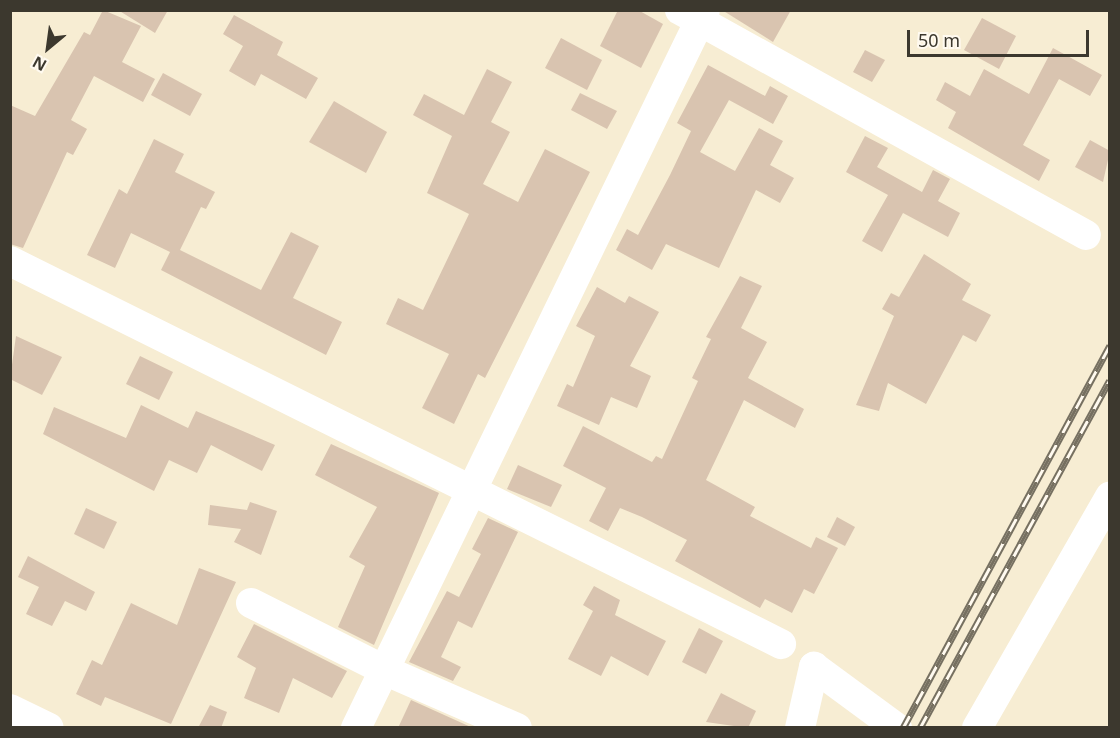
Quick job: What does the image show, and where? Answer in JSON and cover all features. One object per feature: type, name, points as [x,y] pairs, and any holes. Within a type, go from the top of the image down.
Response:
[{"type":"street","points":[[356,728],[472,490],[695,14],[1086,235]]},
{"type":"street","points":[[10,261],[781,644]]},
{"type":"street","points":[[977,728],[1110,497]]},
{"type":"street","points":[[251,603],[384,670],[516,728]]},
{"type":"street","points":[[800,728],[814,667],[897,728]]},
{"type":"street","points":[[10,709],[49,728]]},
{"type":"building","points":[[103,10],[141,26],[122,62],[155,79],[143,102],[94,76],[71,120],[87,129],[73,155],[67,152],[23,248],[10,244],[10,105],[35,116],[84,32],[90,35]]},
{"type":"building","points":[[118,10],[168,10],[155,33]]},
{"type":"building","points":[[618,10],[638,10],[663,24],[641,68],[600,46]]},
{"type":"building","points":[[722,10],[791,10],[773,42]]},
{"type":"building","points":[[234,15],[283,42],[277,55],[318,78],[306,99],[261,74],[255,86],[229,71],[243,46],[223,34]]},
{"type":"building","points":[[982,18],[1016,36],[999,69],[964,50]]},
{"type":"building","points":[[561,38],[602,60],[587,90],[545,68]]},
{"type":"building","points":[[1053,48],[1102,75],[1090,96],[1059,79],[1023,145],[1050,160],[1039,181],[948,128],[956,112],[936,100],[945,82],[970,96],[984,69],[1029,94]]},
{"type":"building","points":[[865,50],[885,60],[872,82],[853,72]]},
{"type":"building","points":[[708,65],[765,96],[770,86],[788,96],[773,124],[729,100],[700,152],[735,171],[759,128],[783,141],[770,165],[794,178],[780,203],[756,190],[719,268],[666,244],[652,270],[616,250],[627,229],[638,235],[670,175],[691,131],[677,123]]},
{"type":"building","points":[[487,69],[512,82],[491,122],[510,132],[483,184],[518,202],[545,149],[590,172],[485,378],[478,374],[454,424],[422,408],[449,354],[386,324],[398,298],[423,310],[469,214],[427,193],[452,136],[413,115],[424,94],[464,115]]},
{"type":"building","points":[[163,73],[202,94],[190,116],[151,95]]},
{"type":"building","points":[[580,93],[617,111],[607,129],[571,110]]},
{"type":"building","points":[[334,101],[387,132],[366,173],[309,142]]},
{"type":"building","points":[[865,136],[888,148],[877,167],[922,192],[933,170],[950,179],[938,201],[960,213],[948,237],[903,213],[882,252],[862,241],[888,195],[846,172]]},
{"type":"building","points":[[154,139],[184,154],[175,172],[215,192],[206,209],[201,207],[180,250],[261,290],[291,232],[319,246],[293,298],[342,322],[326,355],[161,270],[170,252],[131,233],[115,268],[87,255],[119,189],[127,194]]},
{"type":"building","points":[[1090,140],[1110,151],[1103,182],[1075,167]]},
{"type":"building","points":[[924,254],[971,284],[962,300],[991,315],[976,342],[963,335],[926,404],[888,383],[879,411],[856,405],[894,316],[882,309],[891,293],[899,297]]},
{"type":"building","points":[[740,276],[762,286],[741,328],[767,342],[748,378],[804,409],[795,428],[744,400],[706,480],[755,507],[750,516],[811,548],[816,537],[838,548],[814,594],[804,589],[792,613],[765,599],[760,608],[675,561],[687,540],[642,517],[620,508],[608,531],[589,521],[606,488],[563,466],[583,426],[652,462],[656,456],[662,459],[698,381],[692,378],[711,339],[706,337]]},
{"type":"building","points":[[597,287],[625,303],[629,296],[659,312],[630,366],[651,376],[637,408],[611,397],[599,425],[557,406],[567,384],[573,387],[595,336],[576,326]]},
{"type":"building","points":[[16,336],[62,357],[42,395],[10,379]]},
{"type":"building","points":[[140,356],[173,372],[159,400],[126,384]]},
{"type":"building","points":[[141,405],[188,428],[196,411],[275,445],[262,471],[211,445],[197,473],[169,460],[154,491],[43,434],[54,407],[126,438]]},
{"type":"building","points":[[331,444],[439,493],[374,645],[338,627],[365,566],[349,557],[377,507],[315,475]]},
{"type":"building","points":[[518,465],[562,485],[551,507],[507,489]]},
{"type":"building","points":[[250,502],[277,511],[261,555],[234,542],[241,529],[208,525],[210,505],[247,510]]},
{"type":"building","points":[[86,508],[117,522],[104,549],[74,534]]},
{"type":"building","points":[[837,517],[855,527],[845,546],[827,537]]},
{"type":"building","points":[[488,518],[518,532],[472,628],[458,621],[441,657],[461,667],[453,681],[409,662],[447,591],[459,597],[481,554],[472,549]]},
{"type":"building","points":[[28,556],[95,592],[86,611],[65,601],[52,626],[26,614],[39,587],[18,577]]},
{"type":"building","points":[[199,568],[236,582],[171,724],[105,697],[101,706],[76,694],[92,660],[102,665],[131,603],[177,625]]},
{"type":"building","points":[[594,586],[620,600],[615,615],[666,641],[648,676],[611,656],[601,676],[568,659],[593,611],[583,605]]},
{"type":"building","points":[[254,624],[347,671],[332,698],[293,678],[279,713],[244,698],[256,668],[237,657]]},
{"type":"building","points":[[699,628],[723,641],[706,674],[682,662]]},
{"type":"building","points":[[721,693],[756,711],[748,728],[706,722]]},
{"type":"building","points":[[411,700],[473,728],[398,728]]},
{"type":"building","points":[[210,705],[227,712],[221,728],[198,728]]},
{"type":"railway","points":[[903,728],[1110,345]]},
{"type":"railway","points":[[920,728],[1110,380]]}]
